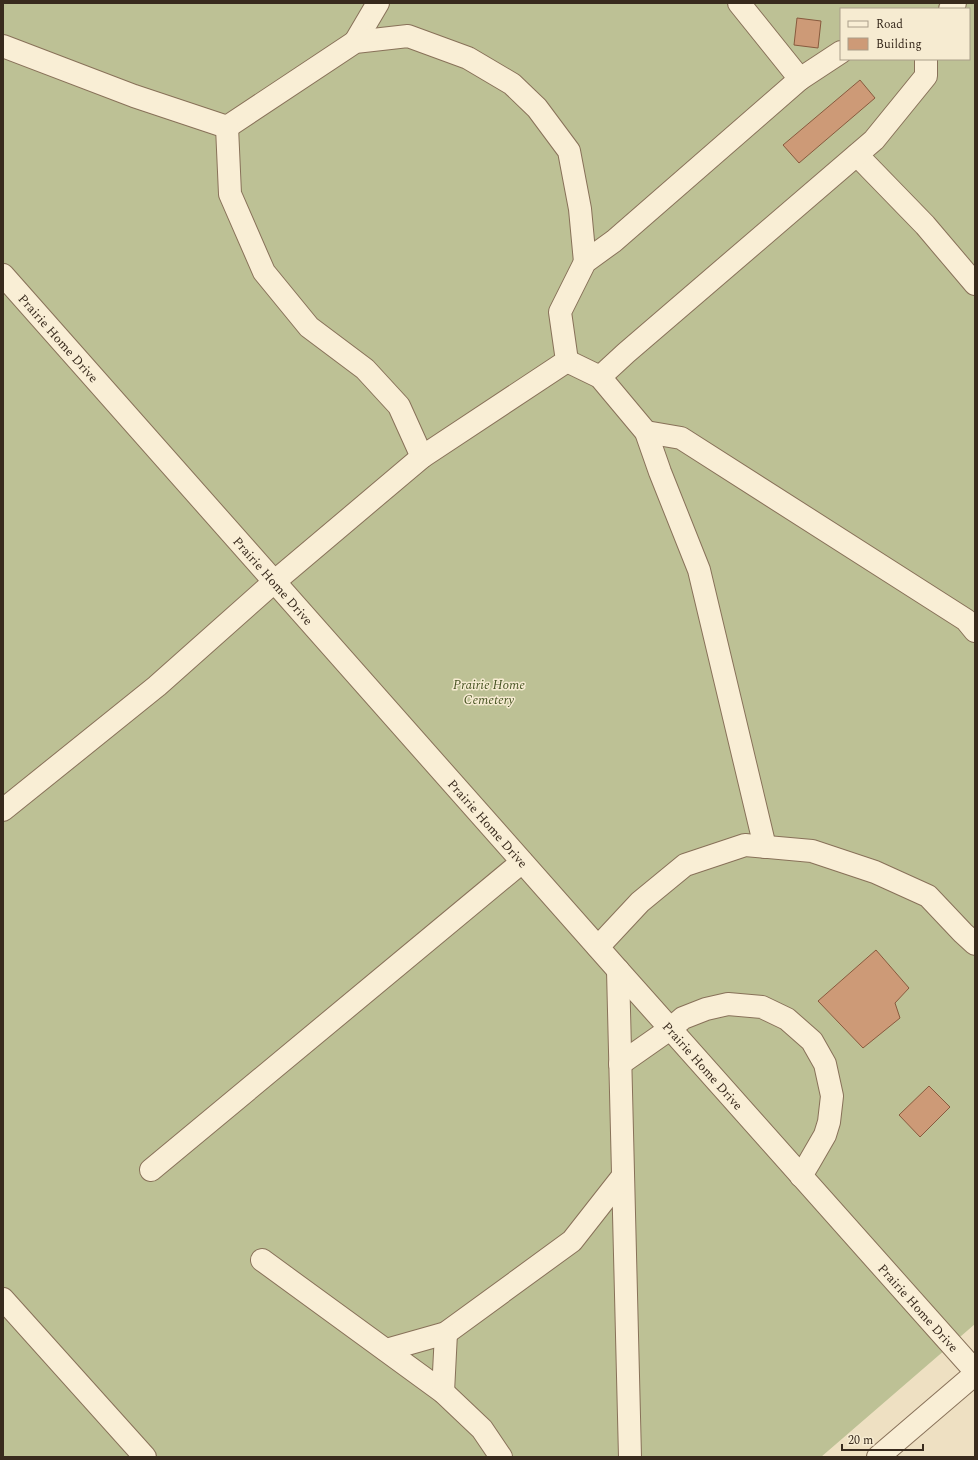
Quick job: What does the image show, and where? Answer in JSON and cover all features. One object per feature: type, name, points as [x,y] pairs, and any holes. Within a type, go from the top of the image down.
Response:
[{"type":"street","points":[[227,127],[355,42],[378,3]]},
{"type":"street","points":[[740,3],[800,79]]},
{"type":"street","points":[[355,42],[408,36],[468,58],[512,84],[527,98],[537,108],[569,151],[580,209],[585,262]]},
{"type":"street","points":[[3,46],[134,96],[227,127]]},
{"type":"street","points":[[567,361],[560,312],[585,262],[614,241],[800,79],[840,53]]},
{"type":"street","points":[[600,377],[874,140],[926,76],[926,60]]},
{"type":"street","points":[[227,127],[230,194],[264,272],[309,327],[365,369],[400,406],[422,457]]},
{"type":"street","points":[[857,155],[925,225],[975,284]]},
{"type":"street","name":"Prairie Home Drive","points":[[3,275],[670,1029],[975,1371]]},
{"type":"street","points":[[3,810],[157,686],[274,582],[422,457],[567,361]]},
{"type":"street","points":[[567,361],[600,377],[646,432],[660,472],[699,570],[765,847]]},
{"type":"street","points":[[646,432],[681,438],[972,625]]},
{"type":"street","points":[[598,947],[640,902],[685,865],[745,845],[812,851],[875,872],[928,896],[975,944]]},
{"type":"street","points":[[151,1170],[522,862]]},
{"type":"street","points":[[618,970],[630,1457]]},
{"type":"street","points":[[620,1064],[670,1029],[683,1018],[706,1009],[728,1004],[762,1007],[787,1019],[812,1041],[825,1064],[832,1096],[830,1122],[810,1162],[801,1176]]},
{"type":"street","points":[[386,1350],[446,1333],[572,1241],[623,1176]]},
{"type":"street","points":[[262,1260],[443,1392],[482,1429],[501,1457]]},
{"type":"street","points":[[3,1299],[145,1457]]},
{"type":"street","points":[[443,1392],[446,1333]]},
{"type":"street","points":[[878,1457],[975,1374]]},
{"type":"green space","name":"Prairie Home Cemetery","points":[[3,3],[975,3],[975,1324],[821,1457],[3,1457]]},
{"type":"building","points":[[797,18],[821,21],[818,48],[794,45]]},
{"type":"building","points":[[860,80],[875,98],[799,163],[783,145]]},
{"type":"building","points":[[876,950],[909,988],[895,1003],[900,1018],[863,1048],[818,1001]]},
{"type":"building","points":[[929,1086],[950,1107],[920,1137],[899,1115]]}]
